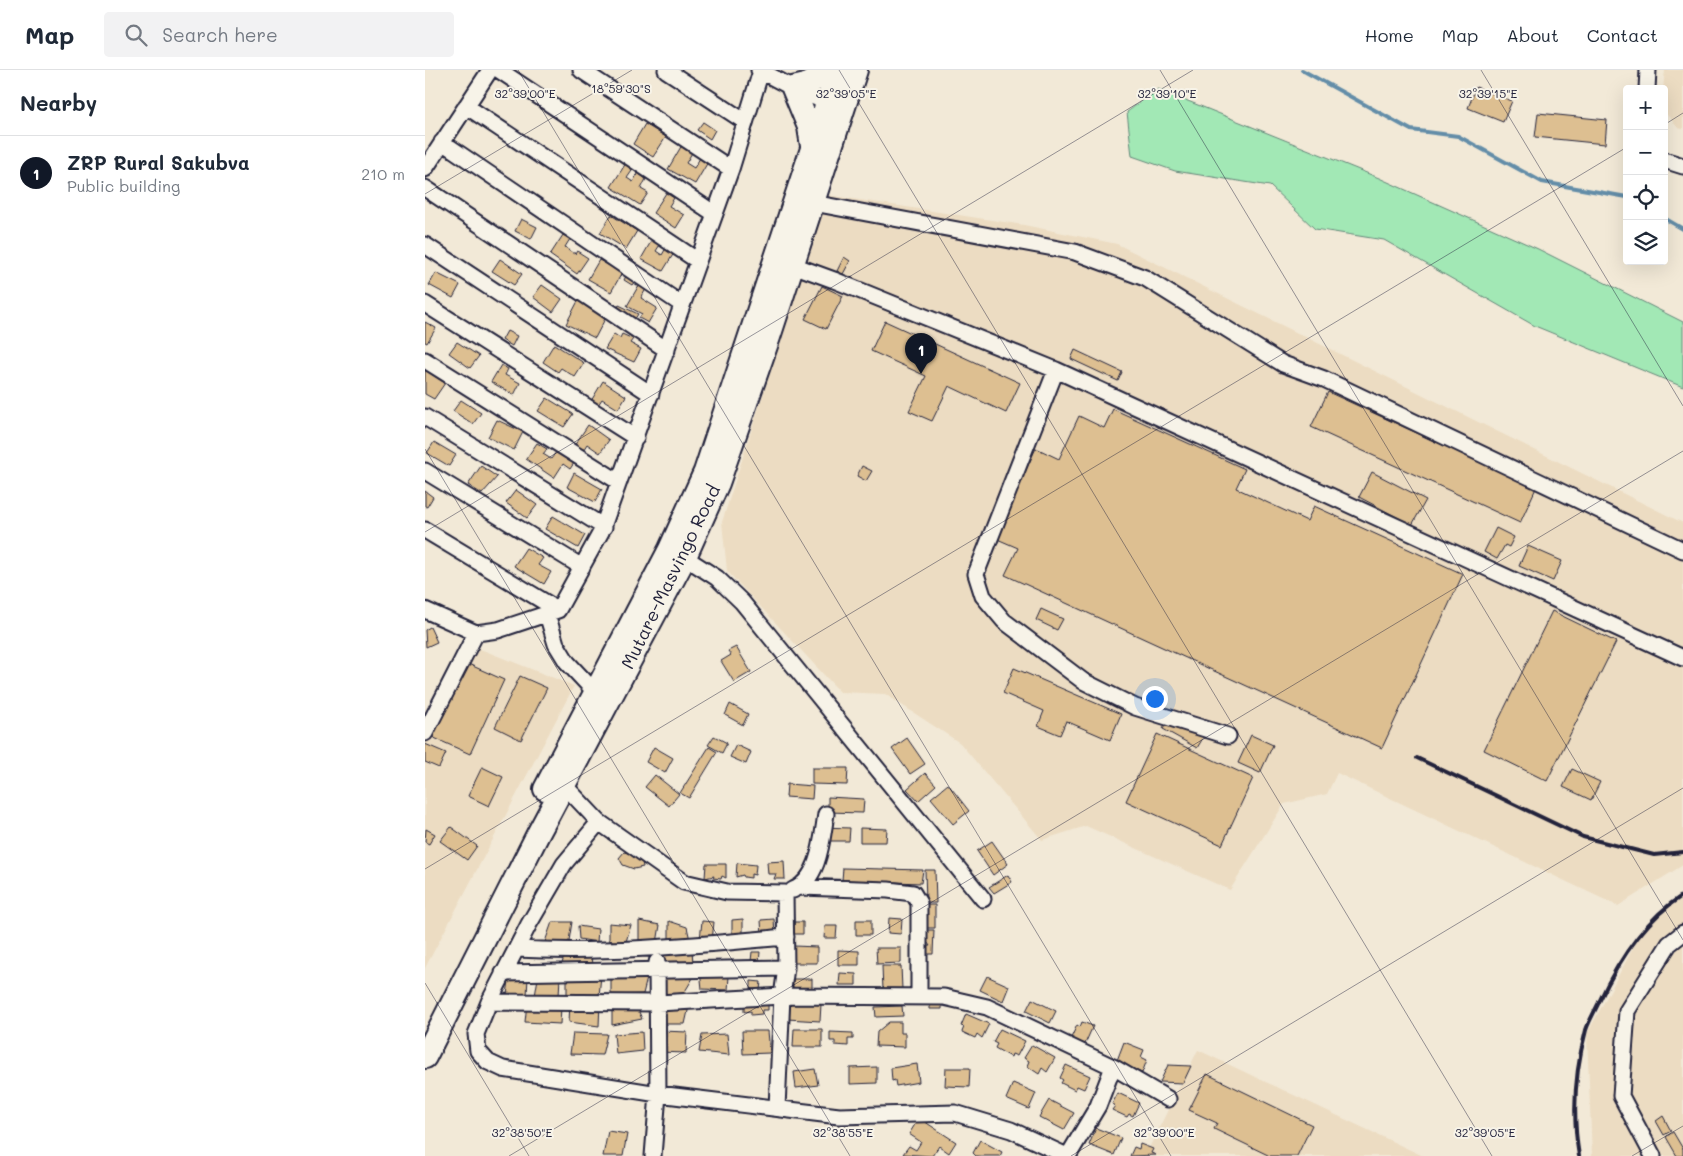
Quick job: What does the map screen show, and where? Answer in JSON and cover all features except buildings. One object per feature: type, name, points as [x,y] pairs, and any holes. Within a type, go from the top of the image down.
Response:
[{"type":"highway","points":[[812,150],[809,127],[793,88],[806,85],[831,70]]},
{"type":"highway","name":"Mutare-Masvingo Road","points":[[425,1057],[564,785],[736,438],[813,203],[835,106],[838,70]]},
{"type":"highway","name":"Mutare-Masvingo Road","points":[[425,1024],[594,691],[678,553],[721,429],[812,150],[856,70]]},
{"type":"street","points":[[425,170],[490,70]]},
{"type":"street","points":[[499,70],[715,214]]},
{"type":"street","points":[[581,70],[731,168]]},
{"type":"street","points":[[666,70],[745,122]]},
{"type":"street","points":[[594,691],[567,662],[556,644],[553,612],[582,567],[603,527],[731,168],[760,70],[793,88],[835,106]]},
{"type":"street","points":[[1647,85],[1648,70]]},
{"type":"street","points":[[466,106],[698,262]]},
{"type":"street","points":[[442,142],[681,304]]},
{"type":"street","points":[[1668,161],[1683,166]]},
{"type":"street","points":[[425,188],[667,350]]},
{"type":"street","points":[[813,203],[1075,252],[1145,278],[1283,364],[1323,379],[1683,550]]},
{"type":"street","points":[[425,245],[651,394]]},
{"type":"street","points":[[793,265],[1056,370],[1683,658]]},
{"type":"street","points":[[425,304],[636,438]]},
{"type":"street","points":[[425,360],[619,482]]},
{"type":"street","points":[[1056,370],[975,574],[983,596],[1004,621],[1083,681],[1135,707],[1228,736]]},
{"type":"street","points":[[425,417],[603,527]]},
{"type":"street","points":[[425,470],[582,567]]},
{"type":"street","points":[[425,530],[553,612]]},
{"type":"street","points":[[678,553],[717,578],[742,602],[983,899]]},
{"type":"street","points":[[425,610],[476,633],[498,630],[553,612]]},
{"type":"street","points":[[425,733],[476,633]]},
{"type":"street","points":[[564,785],[599,822],[684,882],[727,892],[785,893],[801,887],[888,890],[913,893],[919,903],[919,997]]},
{"type":"street","points":[[801,887],[816,866],[826,814]]},
{"type":"street","points":[[599,822],[564,864],[516,949],[489,1002],[476,1034],[478,1051],[488,1062],[503,1069],[658,1094],[839,1116],[955,1113],[1011,1130],[1068,1156],[1098,1106],[1113,1067]]},
{"type":"street","points":[[777,1108],[782,996],[786,968],[785,893]]},
{"type":"street","points":[[1653,1156],[1621,1096],[1627,1011],[1669,944],[1683,933]]},
{"type":"street","points":[[516,949],[570,952],[657,948],[786,937]]},
{"type":"street","points":[[653,1156],[658,1094],[657,948]]},
{"type":"street","points":[[503,973],[786,968]]},
{"type":"street","points":[[489,1002],[658,1003],[782,996],[944,997],[987,1007],[1113,1067],[1167,1099]]},
{"type":"shaded area","points":[[1665,70],[1683,70],[1683,129],[1678,128],[1668,116],[1668,85],[1663,85]]},
{"type":"shaded area","points":[[827,195],[1024,225],[1117,244],[1683,523],[1683,865],[1618,906],[1337,773],[1327,794],[1284,804],[1230,890],[1086,826],[1042,840],[960,743],[885,694],[840,692],[727,571],[722,522]]},
{"type":"shaded area","points":[[470,645],[574,686],[425,968],[425,729]]},
{"type":"shaded area","points":[[1683,894],[1683,1156],[1592,1156],[1587,1034],[1646,924]]},
{"type":"shaded area","points":[[1198,1050],[1423,1156],[1145,1156]]},
{"type":"green space","points":[[1158,89],[1379,178],[1538,249],[1683,322],[1683,387],[1535,326],[1384,240],[1315,229],[1270,186],[1175,171],[1132,156],[1127,112]]},
{"type":"waterway","points":[[1302,70],[1411,130],[1458,136],[1542,182],[1623,196]]},
{"type":"waterway","points":[[1667,220],[1683,229]]},
{"type":"railway","points":[[1417,758],[1583,837],[1654,855],[1683,852]]},
{"type":"railway","points":[[1579,1156],[1575,1108],[1579,1061],[1587,1027],[1606,987],[1633,942],[1656,916],[1683,895]]},
{"type":"place","name":"ZRP Rural Sakubva","points":[[921,374]]}]
